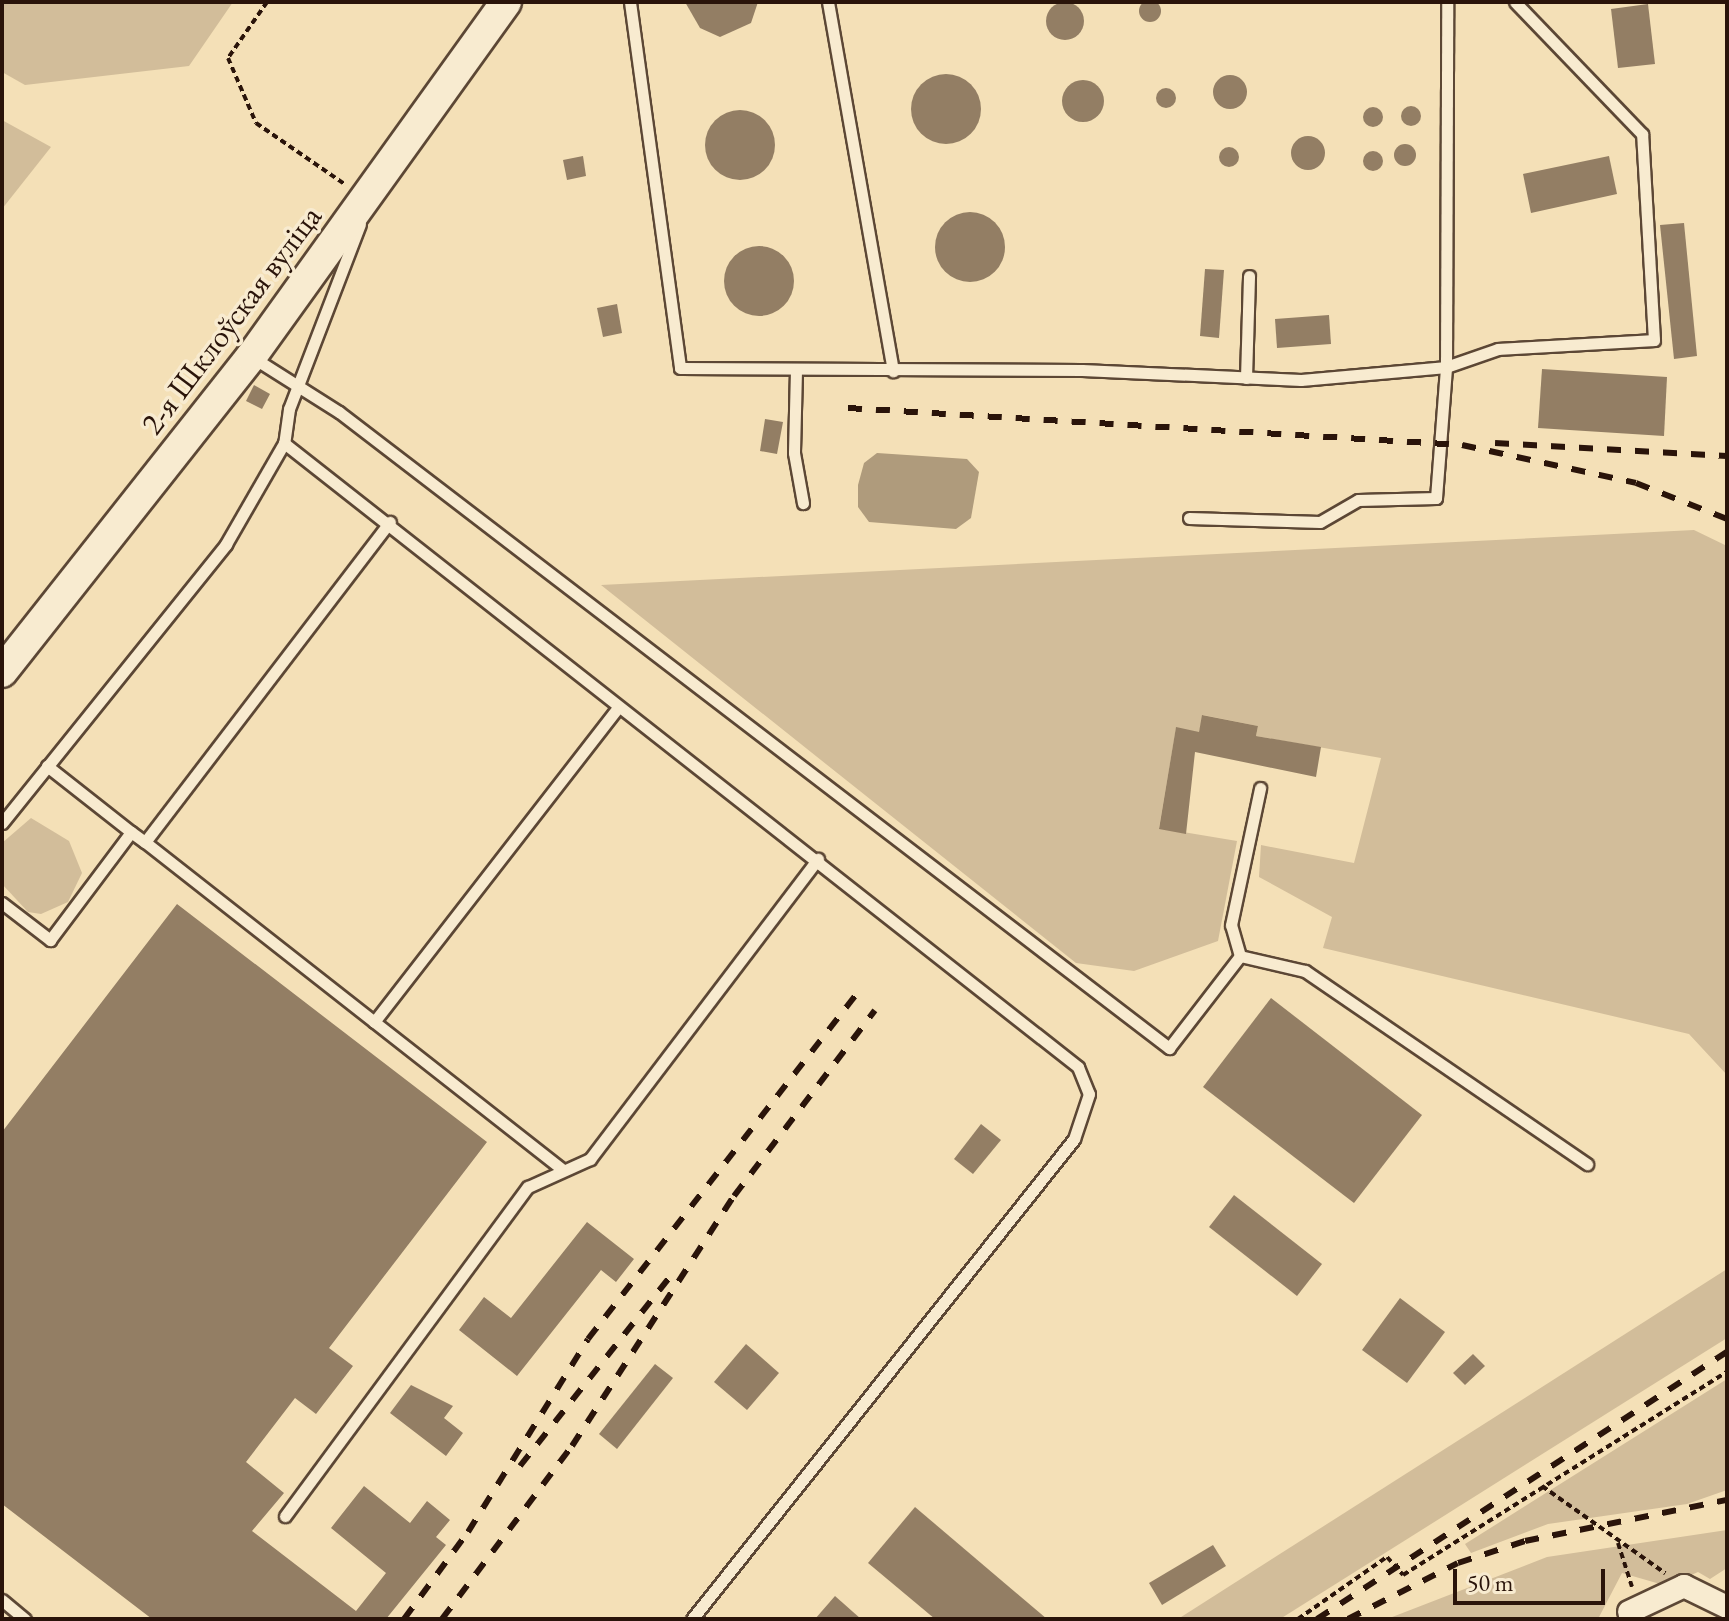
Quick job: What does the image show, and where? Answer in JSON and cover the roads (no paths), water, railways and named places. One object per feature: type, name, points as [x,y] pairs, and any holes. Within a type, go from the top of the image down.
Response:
[{"type":"street","name":"2-я Шклоўская вуліца","points":[[2,672],[251,357],[367,200],[506,2]]},
{"type":"street","points":[[1629,1612],[1684,1586],[1727,1607]]},
{"type":"lane","points":[[630,2],[680,368],[1246,378],[1446,367],[1498,349],[1654,340],[1642,134],[1515,2]]},
{"type":"lane","points":[[828,2],[893,371]]},
{"type":"lane","points":[[1189,518],[1320,522],[1358,500],[1436,498],[1446,367],[1447,2]]},
{"type":"lane","points":[[2,823],[226,544],[284,443],[299,384],[367,200]]},
{"type":"lane","points":[[1246,378],[1249,276]]},
{"type":"lane","points":[[251,357],[299,384],[1169,1048],[1240,956]]},
{"type":"lane","points":[[796,370],[794,453],[803,503]]},
{"type":"lane","points":[[284,443],[390,522],[618,708],[818,859],[1078,1067],[1089,1094],[1086,1116],[692,1619]]},
{"type":"lane","points":[[145,842],[390,522]]},
{"type":"lane","points":[[374,1022],[618,708]]},
{"type":"lane","points":[[47,766],[563,1170]]},
{"type":"lane","points":[[1240,956],[1231,925],[1260,788]]},
{"type":"lane","points":[[2,903],[50,940],[131,832]]},
{"type":"lane","points":[[285,1516],[528,1187],[590,1159],[818,859]]},
{"type":"lane","points":[[1240,956],[1305,971],[1587,1164]]},
{"type":"lane","points":[[2,1600],[25,1619]]},
{"type":"railway","points":[[848,408],[1462,445],[1636,483],[1727,519]]},
{"type":"railway","points":[[1495,443],[1727,456]]},
{"type":"railway","points":[[404,1619],[468,1532],[588,1339],[863,986]]},
{"type":"railway","points":[[442,1619],[572,1446],[734,1196],[875,1010]]},
{"type":"railway","points":[[520,1466],[669,1278]]},
{"type":"railway","points":[[1317,1619],[1727,1352]]},
{"type":"railway","points":[[1348,1619],[1458,1563],[1525,1541],[1727,1500]]}]
